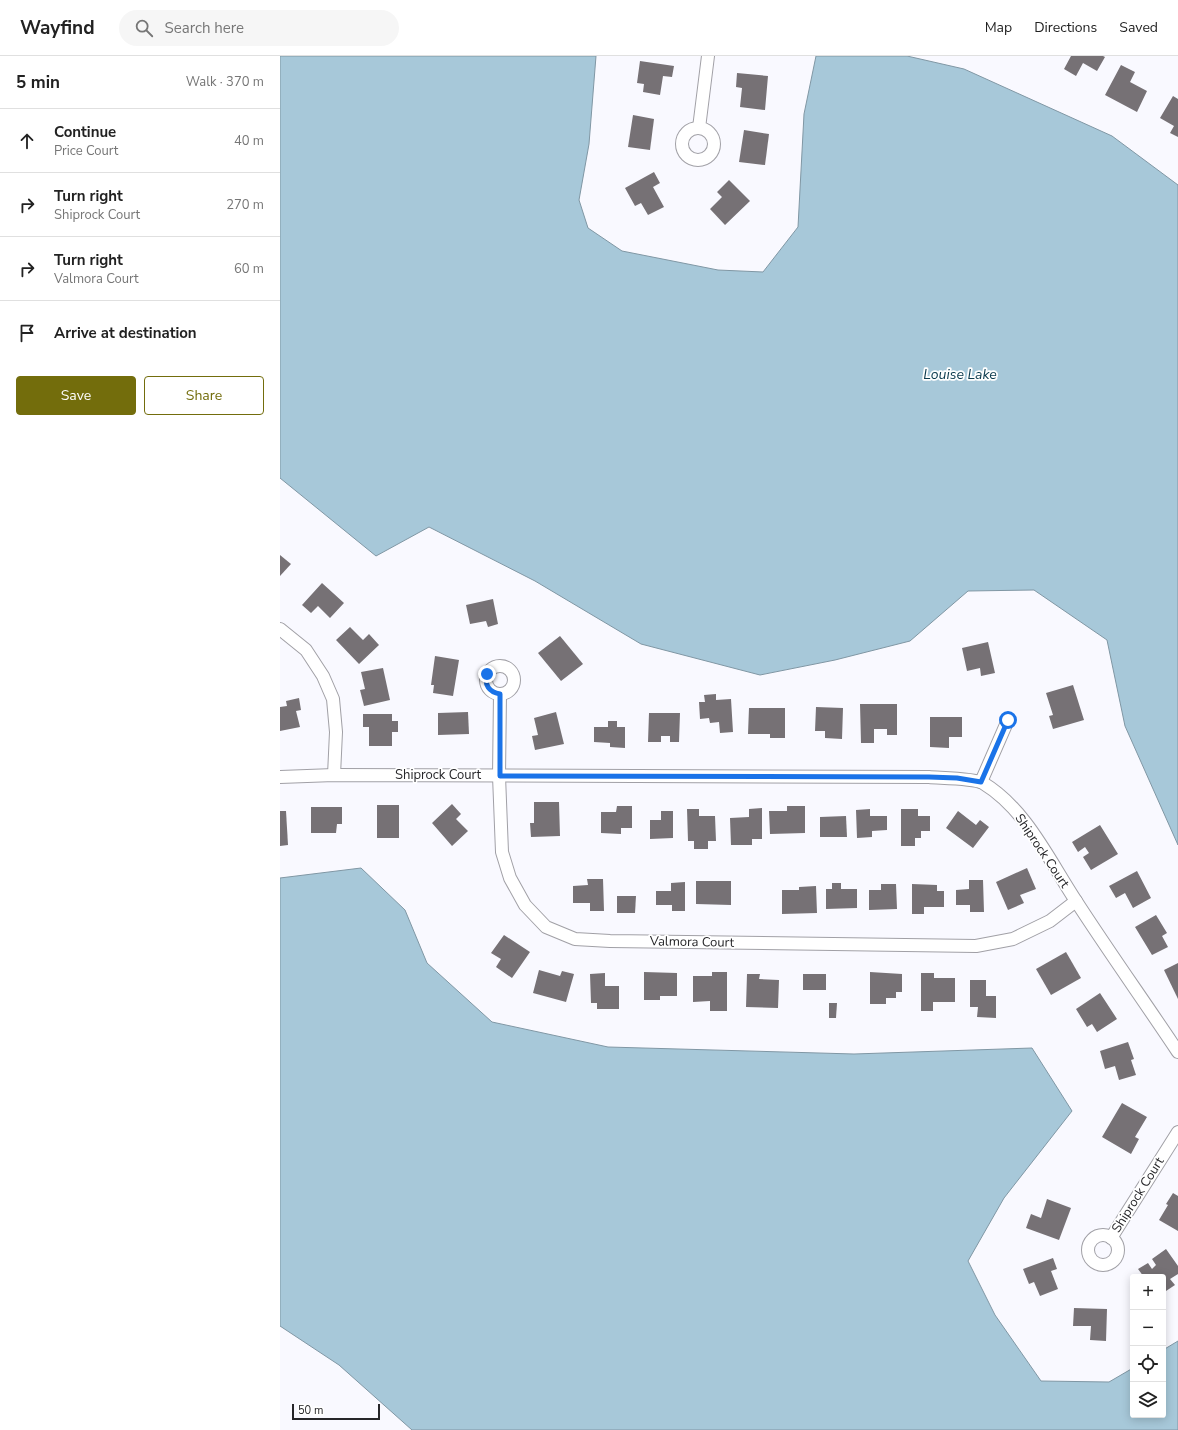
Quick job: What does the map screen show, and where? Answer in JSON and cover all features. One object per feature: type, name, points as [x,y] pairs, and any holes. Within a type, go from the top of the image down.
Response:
[{"type":"street","points":[[699,128],[708,56]]},
{"type":"street","points":[[280,629],[306,650],[323,676],[333,699],[336,732],[334,775]]},
{"type":"street","name":"Valmora Court","points":[[500,694],[502,852],[510,878],[525,905],[546,927],[575,939],[610,941],[976,946],[1013,939],[1050,921],[1076,901]]},
{"type":"street","points":[[981,782],[1008,720]]},
{"type":"street","name":"Shiprock Court","points":[[280,777],[334,775],[929,777],[957,778],[981,782],[1007,802],[1029,827],[1076,901],[1178,1052]]},
{"type":"street","name":"Shiprock Court","points":[[1111,1238],[1178,1132]]},
{"type":"water","name":"Louise Lake","points":[[280,56],[596,56],[589,144],[579,200],[588,228],[622,251],[718,270],[763,272],[798,227],[804,114],[816,56],[907,56],[964,69],[1112,136],[1178,185],[1178,845],[1125,726],[1107,640],[1034,590],[968,591],[910,641],[835,660],[760,675],[641,644],[535,581],[429,527],[376,556],[280,478]]},
{"type":"water","points":[[361,868],[405,910],[427,963],[492,1022],[608,1047],[854,1054],[1032,1048],[1072,1111],[1004,1198],[968,1261],[995,1315],[1041,1381],[1109,1382],[1130,1370],[1130,1418],[1166,1418],[1166,1348],[1178,1341],[1178,1430],[412,1430],[339,1365],[280,1326],[280,878]]},
{"type":"building","points":[[1071,56],[1105,57],[1097,71],[1083,63],[1076,76],[1064,69]]},
{"type":"building","points":[[640,61],[674,66],[672,77],[663,76],[660,95],[643,92],[644,84],[637,83]]},
{"type":"building","points":[[1121,65],[1135,72],[1130,82],[1147,91],[1137,112],[1105,95]]},
{"type":"building","points":[[737,73],[768,76],[765,110],[740,107],[742,88],[736,87]]},
{"type":"building","points":[[1173,96],[1178,99],[1178,137],[1170,133],[1174,126],[1160,118]]},
{"type":"building","points":[[633,115],[654,119],[650,150],[628,147]]},
{"type":"building","points":[[744,130],[769,134],[765,165],[739,162]]},
{"type":"building","points":[[654,172],[660,183],[653,187],[664,207],[648,215],[641,203],[635,206],[625,188]]},
{"type":"building","points":[[729,180],[750,201],[725,225],[710,209],[722,197],[717,192]]},
{"type":"building","points":[[280,555],[291,564],[280,576]]},
{"type":"building","points":[[322,583],[344,603],[330,618],[318,606],[311,613],[302,605]]},
{"type":"building","points":[[493,599],[498,624],[488,627],[486,621],[470,624],[466,605]]},
{"type":"building","points":[[350,627],[363,640],[369,634],[379,645],[359,664],[336,640]]},
{"type":"building","points":[[560,636],[583,664],[561,681],[538,653]]},
{"type":"building","points":[[988,642],[995,673],[981,676],[980,668],[967,671],[962,648]]},
{"type":"building","points":[[435,656],[459,660],[453,696],[433,693],[434,685],[431,685]]},
{"type":"building","points":[[383,668],[390,700],[364,706],[360,690],[365,689],[361,672]]},
{"type":"building","points":[[1073,685],[1084,720],[1053,729],[1049,716],[1053,715],[1046,693]]},
{"type":"building","points":[[716,694],[716,700],[731,699],[733,732],[720,733],[719,722],[710,723],[709,718],[700,719],[699,702],[705,702],[704,695]]},
{"type":"building","points":[[299,698],[301,710],[296,711],[300,727],[280,731],[280,707],[287,706],[286,701]]},
{"type":"building","points":[[860,704],[897,704],[897,735],[887,735],[887,729],[874,729],[874,743],[861,743]]},
{"type":"building","points":[[816,707],[843,708],[842,739],[825,738],[825,731],[815,731]]},
{"type":"building","points":[[749,708],[785,708],[785,738],[770,738],[770,734],[748,734]]},
{"type":"building","points":[[468,712],[469,734],[438,735],[438,713]]},
{"type":"building","points":[[556,712],[564,744],[535,750],[532,736],[538,735],[534,718]]},
{"type":"building","points":[[649,713],[680,713],[679,742],[670,742],[670,736],[661,736],[661,742],[648,742]]},
{"type":"building","points":[[363,714],[392,714],[392,721],[398,721],[398,732],[392,732],[392,746],[369,746],[369,727],[363,727]]},
{"type":"building","points":[[930,717],[962,717],[962,737],[949,737],[949,748],[930,747]]},
{"type":"building","points":[[608,721],[617,721],[617,727],[625,727],[625,748],[610,747],[610,743],[594,742],[594,727],[608,727]]},
{"type":"building","points":[[534,802],[559,802],[560,836],[531,837],[530,823],[534,823]]},
{"type":"building","points":[[452,804],[461,814],[456,819],[468,831],[452,846],[432,823]]},
{"type":"building","points":[[377,805],[399,805],[399,838],[377,838]]},
{"type":"building","points":[[617,806],[632,806],[632,828],[621,828],[621,834],[601,833],[601,812],[616,812]]},
{"type":"building","points":[[787,806],[805,806],[805,833],[770,834],[769,811],[787,811]]},
{"type":"building","points":[[311,807],[342,807],[342,824],[337,824],[336,833],[311,833]]},
{"type":"building","points":[[762,808],[762,839],[752,839],[752,845],[731,845],[730,818],[749,817],[749,809]]},
{"type":"building","points":[[687,809],[699,809],[699,816],[715,816],[716,841],[708,841],[708,849],[694,849],[694,841],[688,841]]},
{"type":"building","points":[[870,809],[870,816],[887,816],[887,830],[872,831],[872,837],[857,838],[856,810]]},
{"type":"building","points":[[901,809],[918,809],[918,816],[930,816],[930,831],[921,831],[921,838],[915,838],[915,846],[901,846]]},
{"type":"building","points":[[280,811],[286,811],[288,845],[280,846]]},
{"type":"building","points":[[661,811],[673,811],[673,838],[650,839],[650,820],[661,820]]},
{"type":"building","points":[[958,811],[976,825],[980,820],[989,827],[973,848],[946,828]]},
{"type":"building","points":[[846,816],[847,837],[820,837],[820,817]]},
{"type":"building","points":[[1100,825],[1118,854],[1091,870],[1083,857],[1089,853],[1085,847],[1078,852],[1072,842]]},
{"type":"building","points":[[1027,868],[1036,889],[1020,895],[1024,903],[1008,910],[996,882]]},
{"type":"building","points":[[1137,871],[1151,898],[1133,908],[1125,893],[1116,898],[1109,886]]},
{"type":"building","points":[[587,879],[603,879],[604,911],[590,911],[590,903],[573,903],[573,886],[588,885]]},
{"type":"building","points":[[969,880],[983,880],[984,912],[970,912],[970,905],[956,905],[956,890],[969,889]]},
{"type":"building","points":[[696,881],[731,881],[731,905],[696,904]]},
{"type":"building","points":[[685,882],[685,911],[672,911],[672,905],[656,905],[656,891],[671,891],[671,883]]},
{"type":"building","points":[[832,883],[841,883],[841,889],[857,889],[857,908],[826,909],[826,889],[832,889]]},
{"type":"building","points":[[881,884],[896,884],[897,909],[869,910],[869,890],[881,890]]},
{"type":"building","points":[[912,884],[937,885],[937,891],[944,891],[944,907],[924,907],[924,914],[912,914]]},
{"type":"building","points":[[816,886],[817,913],[782,914],[782,890],[799,890],[799,887]]},
{"type":"building","points":[[617,896],[636,896],[635,913],[617,913]]},
{"type":"building","points":[[1156,915],[1167,933],[1162,936],[1168,947],[1152,955],[1135,927]]},
{"type":"building","points":[[504,935],[530,952],[512,978],[496,967],[501,959],[491,953]]},
{"type":"building","points":[[1066,952],[1081,978],[1051,995],[1036,969]]},
{"type":"building","points":[[1178,963],[1178,999],[1164,970]]},
{"type":"building","points":[[539,970],[560,976],[562,971],[574,974],[566,1002],[533,993]]},
{"type":"building","points":[[644,972],[677,973],[677,996],[660,996],[660,1000],[644,1000]]},
{"type":"building","points":[[712,972],[727,972],[727,1011],[710,1011],[710,1001],[693,1002],[693,976],[712,976]]},
{"type":"building","points":[[870,972],[902,974],[902,992],[896,992],[896,998],[886,998],[886,1004],[870,1004]]},
{"type":"building","points":[[605,973],[605,986],[619,986],[619,1009],[597,1009],[597,1003],[591,1003],[590,974]]},
{"type":"building","points":[[921,973],[934,973],[934,978],[955,978],[955,1002],[933,1002],[933,1011],[921,1011]]},
{"type":"building","points":[[747,974],[760,974],[759,979],[779,980],[778,1008],[746,1007]]},
{"type":"building","points":[[803,974],[826,974],[826,990],[803,990]]},
{"type":"building","points":[[970,980],[986,980],[986,996],[996,996],[996,1018],[977,1017],[978,1007],[970,1007]]},
{"type":"building","points":[[1100,993],[1117,1019],[1097,1032],[1092,1024],[1087,1027],[1076,1009]]},
{"type":"building","points":[[829,1003],[837,1003],[836,1018],[829,1018]]},
{"type":"building","points":[[1128,1042],[1134,1059],[1131,1060],[1136,1075],[1119,1080],[1115,1066],[1105,1069],[1100,1051]]},
{"type":"building","points":[[1122,1103],[1147,1117],[1135,1137],[1139,1139],[1131,1154],[1102,1137]]},
{"type":"building","points":[[1173,1193],[1178,1196],[1178,1231],[1159,1220]]},
{"type":"building","points":[[1047,1199],[1071,1208],[1059,1240],[1026,1228],[1031,1214],[1041,1218]]},
{"type":"building","points":[[1166,1249],[1178,1266],[1178,1274],[1170,1279],[1175,1285],[1166,1291],[1166,1274],[1142,1274],[1138,1269],[1148,1263],[1152,1269],[1156,1265],[1152,1259]]},
{"type":"building","points":[[1053,1258],[1057,1269],[1051,1271],[1058,1289],[1040,1296],[1034,1282],[1029,1284],[1023,1269]]},
{"type":"building","points":[[1074,1308],[1107,1309],[1106,1341],[1090,1340],[1091,1326],[1073,1326]]},
{"type":"route","points":[[487,674],[485,680],[486,685],[494,693],[500,694],[500,776],[929,777],[957,778],[981,782],[1008,720]]}]
